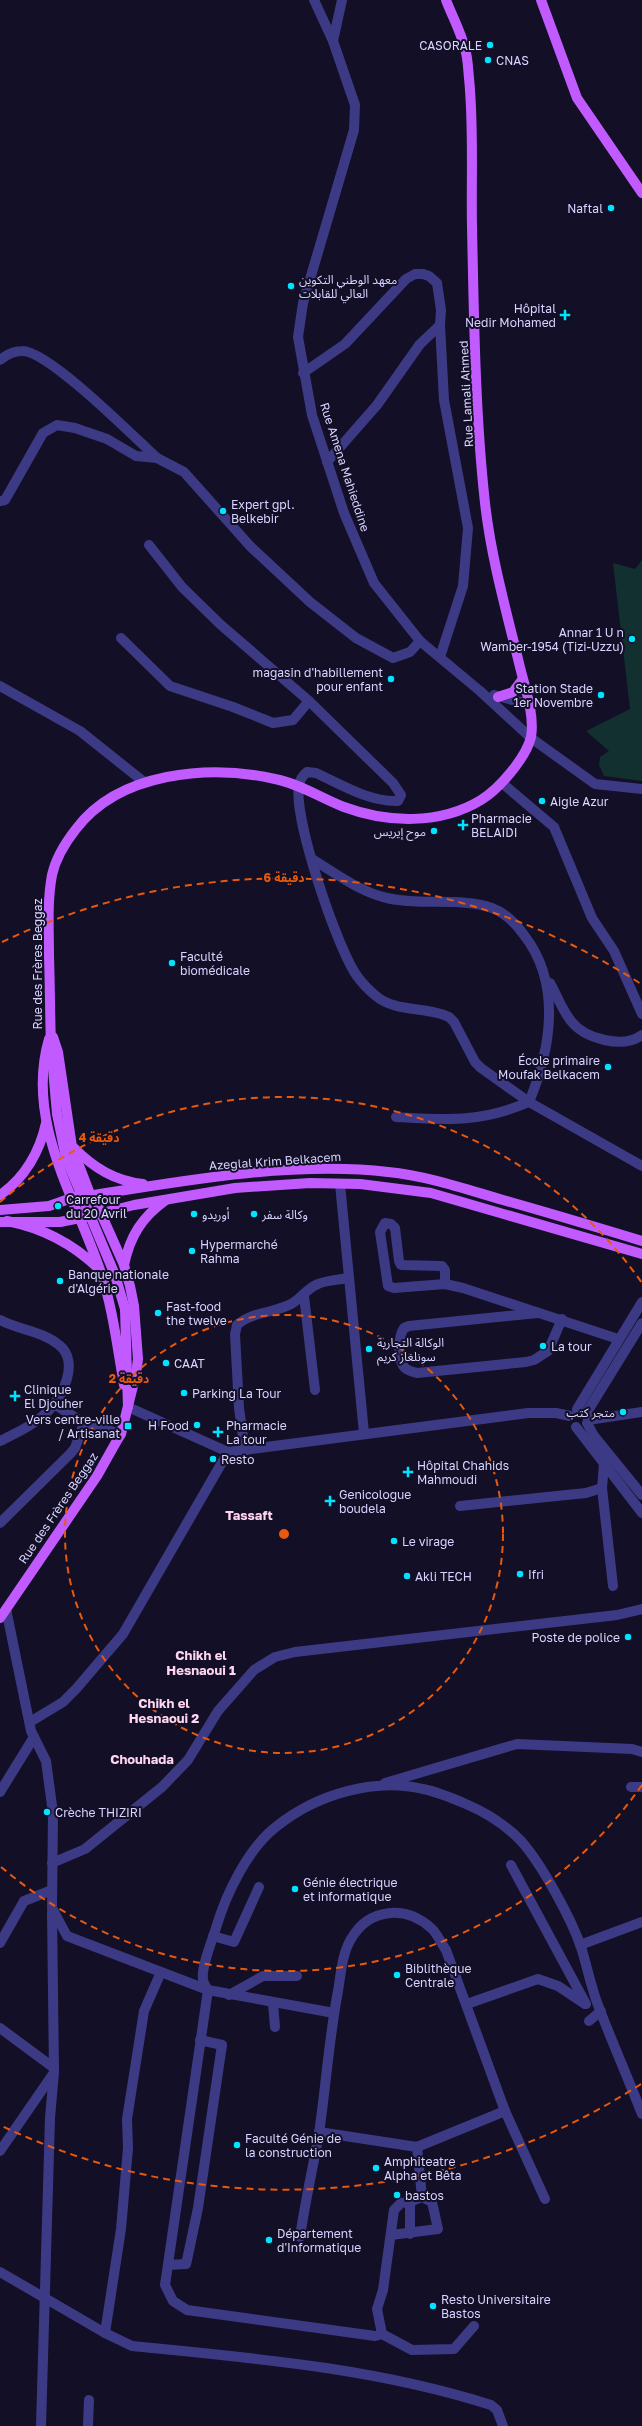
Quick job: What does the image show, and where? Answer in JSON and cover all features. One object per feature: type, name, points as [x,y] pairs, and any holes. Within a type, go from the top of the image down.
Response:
[{"type":"main road","name":"Rue Lamali Ahmed","points":[[446,0],[466,49],[472,108],[472,226],[477,378],[485,504],[493,554],[528,704],[531,738]]},
{"type":"main road","points":[[541,0],[578,98],[642,193]]},
{"type":"main road","points":[[498,697],[514,692],[522,680]]},
{"type":"main road","name":"Rue des Frères Beggaz","points":[[128,1407],[125,1309],[115,1275],[66,1158],[57,1114],[50,1032],[48,909],[53,872],[59,855],[67,840],[90,812],[114,795],[144,782],[183,776],[223,774],[276,779],[299,786],[342,806],[369,815],[398,819],[426,818],[454,812],[480,801],[502,784],[531,738]]},
{"type":"main road","points":[[50,1032],[46,1050],[44,1076],[46,1119],[55,1157],[85,1209],[100,1269],[111,1303],[128,1407]]},
{"type":"main road","points":[[4,1221],[60,1222],[99,1201],[92,1194],[72,1147],[58,1052],[50,1032]]},
{"type":"main road","points":[[0,1195],[14,1183],[32,1160],[44,1133],[46,1119]]},
{"type":"main road","points":[[72,1147],[101,1171],[124,1180],[153,1185]]},
{"type":"main road","name":"Azeglal Krim Belkacem","points":[[85,1209],[92,1194],[153,1185],[327,1168],[389,1172],[457,1186],[642,1241]]},
{"type":"main road","name":"Azeglal Krim Belkacem","points":[[85,1209],[234,1188],[310,1183],[340,1184],[431,1193],[642,1254]]},
{"type":"main road","points":[[124,1265],[134,1233],[144,1219],[168,1198]]},
{"type":"main road","points":[[0,1210],[41,1208],[85,1209]]},
{"type":"main road","name":"Rue des Frères Beggaz","points":[[0,1618],[97,1476],[121,1434],[136,1374],[138,1358],[134,1306],[124,1265],[85,1209]]},
{"type":"main road","points":[[4,1221],[37,1229],[64,1241],[100,1269]]},
{"type":"street","name":"Rue Amena Mahieddine","points":[[314,0],[333,41],[355,105],[354,130],[303,303],[298,337],[303,373],[312,415],[344,513],[374,583],[420,641],[480,690],[531,738],[595,784],[642,789]]},
{"type":"street","points":[[333,41],[342,0]]},
{"type":"street","points":[[303,373],[345,344],[406,279],[415,274],[429,276],[437,284],[441,310],[440,325],[442,338],[444,400],[468,528],[463,586],[440,657]]},
{"type":"street","points":[[327,462],[377,405],[420,344],[440,325]]},
{"type":"street","points":[[0,360],[6,355],[23,351],[42,359],[63,373],[157,458],[184,472],[250,546],[310,602],[356,638],[393,658],[410,652],[420,641]]},
{"type":"street","points":[[0,501],[5,500],[43,433],[57,425],[76,428],[107,439],[136,456],[157,458]]},
{"type":"street","points":[[150,545],[182,587],[221,625],[309,701],[394,783],[401,795],[398,801],[385,801],[369,798],[316,773],[306,772],[302,777],[299,786],[304,835],[336,933],[357,976],[376,997],[387,1002],[449,1017],[454,1022],[475,1062],[529,1102],[642,1166]]},
{"type":"street","points":[[121,638],[170,686],[233,707],[273,723],[293,720],[309,701]]},
{"type":"street","points":[[0,686],[80,731],[144,782]]},
{"type":"street","name":"Rue Amena Mahieddine","points":[[480,690],[498,697],[528,704]]},
{"type":"street","points":[[502,784],[554,828],[592,918],[614,951],[642,1014]]},
{"type":"street","points":[[312,859],[348,882],[386,898],[481,906],[502,913],[516,925],[530,943],[544,973],[571,1022],[583,1032],[599,1039],[625,1041],[642,1035]]},
{"type":"street","points":[[396,1117],[458,1120],[473,1119],[507,1111],[529,1102],[545,1053],[550,1021],[550,997],[544,973]]},
{"type":"street","points":[[340,1184],[364,1434]]},
{"type":"street","points":[[446,1284],[445,1270],[442,1266],[401,1265],[399,1261],[395,1228],[391,1224],[385,1223],[382,1226],[380,1232],[388,1286],[394,1288],[446,1284],[464,1288],[562,1319],[618,1339]]},
{"type":"street","points":[[244,1451],[235,1334],[237,1325],[251,1316],[274,1312],[304,1296],[309,1289],[320,1283],[348,1278]]},
{"type":"street","points":[[304,1296],[315,1390]]},
{"type":"street","points":[[582,1416],[618,1339],[642,1302]]},
{"type":"street","points":[[542,1313],[410,1326],[404,1328],[399,1339],[401,1363],[408,1371],[417,1372],[526,1362],[548,1351],[562,1319]]},
{"type":"street","points":[[0,1320],[17,1329],[45,1335],[60,1346],[67,1355],[69,1369],[59,1397],[47,1412],[24,1429],[0,1441]]},
{"type":"street","points":[[642,1323],[582,1416],[572,1424],[576,1427],[642,1513]]},
{"type":"street","points":[[54,1404],[84,1423],[121,1434]]},
{"type":"street","points":[[128,1407],[228,1452],[528,1413],[550,1412],[582,1416],[642,1412]]},
{"type":"street","points":[[582,1416],[594,1436],[642,1495]]},
{"type":"street","points":[[0,1523],[70,1454],[75,1448],[84,1423]]},
{"type":"street","points":[[30,1722],[63,1702],[76,1690],[123,1634],[228,1452]]},
{"type":"street","points":[[604,1464],[602,1488],[613,1586]]},
{"type":"street","points":[[460,1506],[586,1493],[602,1488]]},
{"type":"street","points":[[6,1609],[30,1722],[34,1737],[46,1761],[53,1814],[52,1908],[54,2070],[50,2118],[41,2426]]},
{"type":"street","points":[[52,1863],[85,1849],[162,1787],[188,1760],[218,1711],[254,1670],[275,1657],[295,1652],[617,1615],[642,1609]]},
{"type":"street","points":[[0,1792],[34,1737]]},
{"type":"street","points":[[474,2326],[454,2349],[412,2350],[382,2334],[375,2336],[187,2310],[173,2301],[165,2285],[208,1990],[203,1979],[213,1936],[224,1899],[256,1848],[276,1826],[303,1809],[332,1796],[441,1768],[517,1744],[632,1749],[642,1752]]},
{"type":"street","points":[[364,1788],[394,1786],[422,1788],[480,1810],[503,1824],[522,1843],[549,1881],[580,1945],[599,2008],[637,2088],[642,2114]]},
{"type":"street","points":[[631,1787],[642,1787]]},
{"type":"street","points":[[512,1865],[586,2004]]},
{"type":"street","points":[[213,1936],[234,1942],[260,1887]]},
{"type":"street","points":[[0,1943],[24,1901],[52,1890]]},
{"type":"street","points":[[52,1908],[67,1936],[208,1990],[334,2013]]},
{"type":"street","points":[[300,2237],[319,2132],[334,2013],[343,1958],[350,1940],[360,1925],[378,1915],[396,1911],[414,1916],[432,1928],[446,1950],[505,2111],[545,2199]]},
{"type":"street","points":[[580,1945],[642,1922]]},
{"type":"street","points":[[104,2333],[121,2229],[128,2148],[127,2119],[144,2011],[161,1972]]},
{"type":"street","points":[[229,1995],[263,1976],[297,1976]]},
{"type":"street","points":[[467,2004],[538,1979],[558,1986],[586,2004],[599,2008]]},
{"type":"street","points":[[273,2003],[275,2027]]},
{"type":"street","points":[[589,2021],[599,2008]]},
{"type":"street","points":[[0,2028],[54,2070]]},
{"type":"street","points":[[168,2264],[186,2264],[209,2138],[222,2045],[200,2040]]},
{"type":"street","points":[[0,2151],[54,2070]]},
{"type":"street","points":[[319,2132],[417,2147],[505,2111]]},
{"type":"street","points":[[417,2147],[422,2197]]},
{"type":"street","points":[[382,2334],[377,2309],[382,2290],[390,2235],[394,2210],[401,2203],[410,2202],[422,2197],[432,2202],[438,2229],[410,2234],[390,2235]]},
{"type":"street","points":[[410,2202],[410,2234]]},
{"type":"street","points":[[0,2272],[44,2296],[104,2333],[132,2346],[337,2370],[445,2391],[491,2405],[497,2410],[503,2426]]},
{"type":"street","points":[[88,2426],[89,2400]]},
{"type":"green space","name":"Annar 1 U n Wamber-1954 (Tizi-Uzzu)","points":[[642,560],[642,781],[604,776],[599,765],[600,757],[609,751],[586,731],[630,709],[613,563],[635,569]]},
{"type":"place","name":"CASORALE","points":[[490,45]]},
{"type":"place","name":"CNAS","points":[[488,60]]},
{"type":"place","name":"Naftal","points":[[611,208]]},
{"type":"place","name":"معهد الوطني التكوين العالي للقابلات","points":[[291,286]]},
{"type":"place","name":"Hôpital Nedir Mohamed","points":[[565,315]]},
{"type":"place","name":"Expert gpl. Belkebir","points":[[223,511]]},
{"type":"place","name":"Annar 1 U n Wamber-1954 (Tizi-Uzzu)","points":[[632,639]]},
{"type":"place","name":"magasin d'habillement pour enfant","points":[[391,679]]},
{"type":"place","name":"Station Stade 1er Novembre","points":[[601,695]]},
{"type":"place","name":"Aigle Azur","points":[[542,801]]},
{"type":"place","name":"Pharmacie BELAIDI","points":[[463,825]]},
{"type":"place","name":"موح إيريس","points":[[434,831]]},
{"type":"place","name":"Faculté biomédicale","points":[[172,963]]},
{"type":"place","name":"École primaire Moufak Belkacem","points":[[608,1067]]},
{"type":"place","name":"Carrefour du 20 Avril","points":[[58,1206]]},
{"type":"place","name":"أوريدو","points":[[194,1214]]},
{"type":"place","name":"وكالة سفر","points":[[254,1214]]},
{"type":"place","name":"Hypermarché Rahma","points":[[192,1251]]},
{"type":"place","name":"Banque nationale d'Algérie","points":[[60,1281]]},
{"type":"place","name":"Fast-food the twelve","points":[[158,1313]]},
{"type":"place","name":"La tour","points":[[543,1346]]},
{"type":"place","name":"الوكالة التجارية سونلغاز كريم","points":[[369,1349]]},
{"type":"place","name":"CAAT","points":[[166,1363]]},
{"type":"place","name":"Parking La Tour","points":[[184,1393]]},
{"type":"place","name":"Clinique El Djouher","points":[[15,1396]]},
{"type":"place","name":"متجر كتب","points":[[623,1412]]},
{"type":"place","name":"H Food","points":[[197,1425]]},
{"type":"place","name":"Vers centre-ville / Artisanat","points":[[128,1426]]},
{"type":"place","name":"Pharmacie La tour","points":[[218,1432]]},
{"type":"place","name":"Resto","points":[[213,1459]]},
{"type":"place","name":"Hôpital Chahids Mahmoudi","points":[[408,1472]]},
{"type":"place","name":"Genicologue boudela","points":[[330,1501]]},
{"type":"place","name":"Le virage","points":[[394,1541]]},
{"type":"place","name":"Ifri","points":[[520,1574]]},
{"type":"place","name":"Akli TECH","points":[[407,1576]]},
{"type":"place","name":"Poste de police","points":[[628,1637]]},
{"type":"place","name":"Crèche THIZIRI","points":[[47,1812]]},
{"type":"place","name":"Génie électrique et informatique","points":[[295,1889]]},
{"type":"place","name":"Biblithèque Centrale","points":[[397,1975]]},
{"type":"place","name":"Faculté Génie de la construction","points":[[237,2145]]},
{"type":"place","name":"Amphiteatre Alpha et Bêta","points":[[376,2168]]},
{"type":"place","name":"bastos","points":[[397,2195]]},
{"type":"place","name":"Département d'Informatique","points":[[269,2240]]},
{"type":"place","name":"Resto Universitaire Bastos","points":[[433,2306]]},
{"type":"district","name":"Tassaft","points":[[249,1515]]},
{"type":"district","name":"Chikh el Hesnaoui 1","points":[[201,1662]]},
{"type":"district","name":"Chikh el Hesnaoui 2","points":[[164,1710]]},
{"type":"district","name":"Chouhada","points":[[142,1759]]}]
